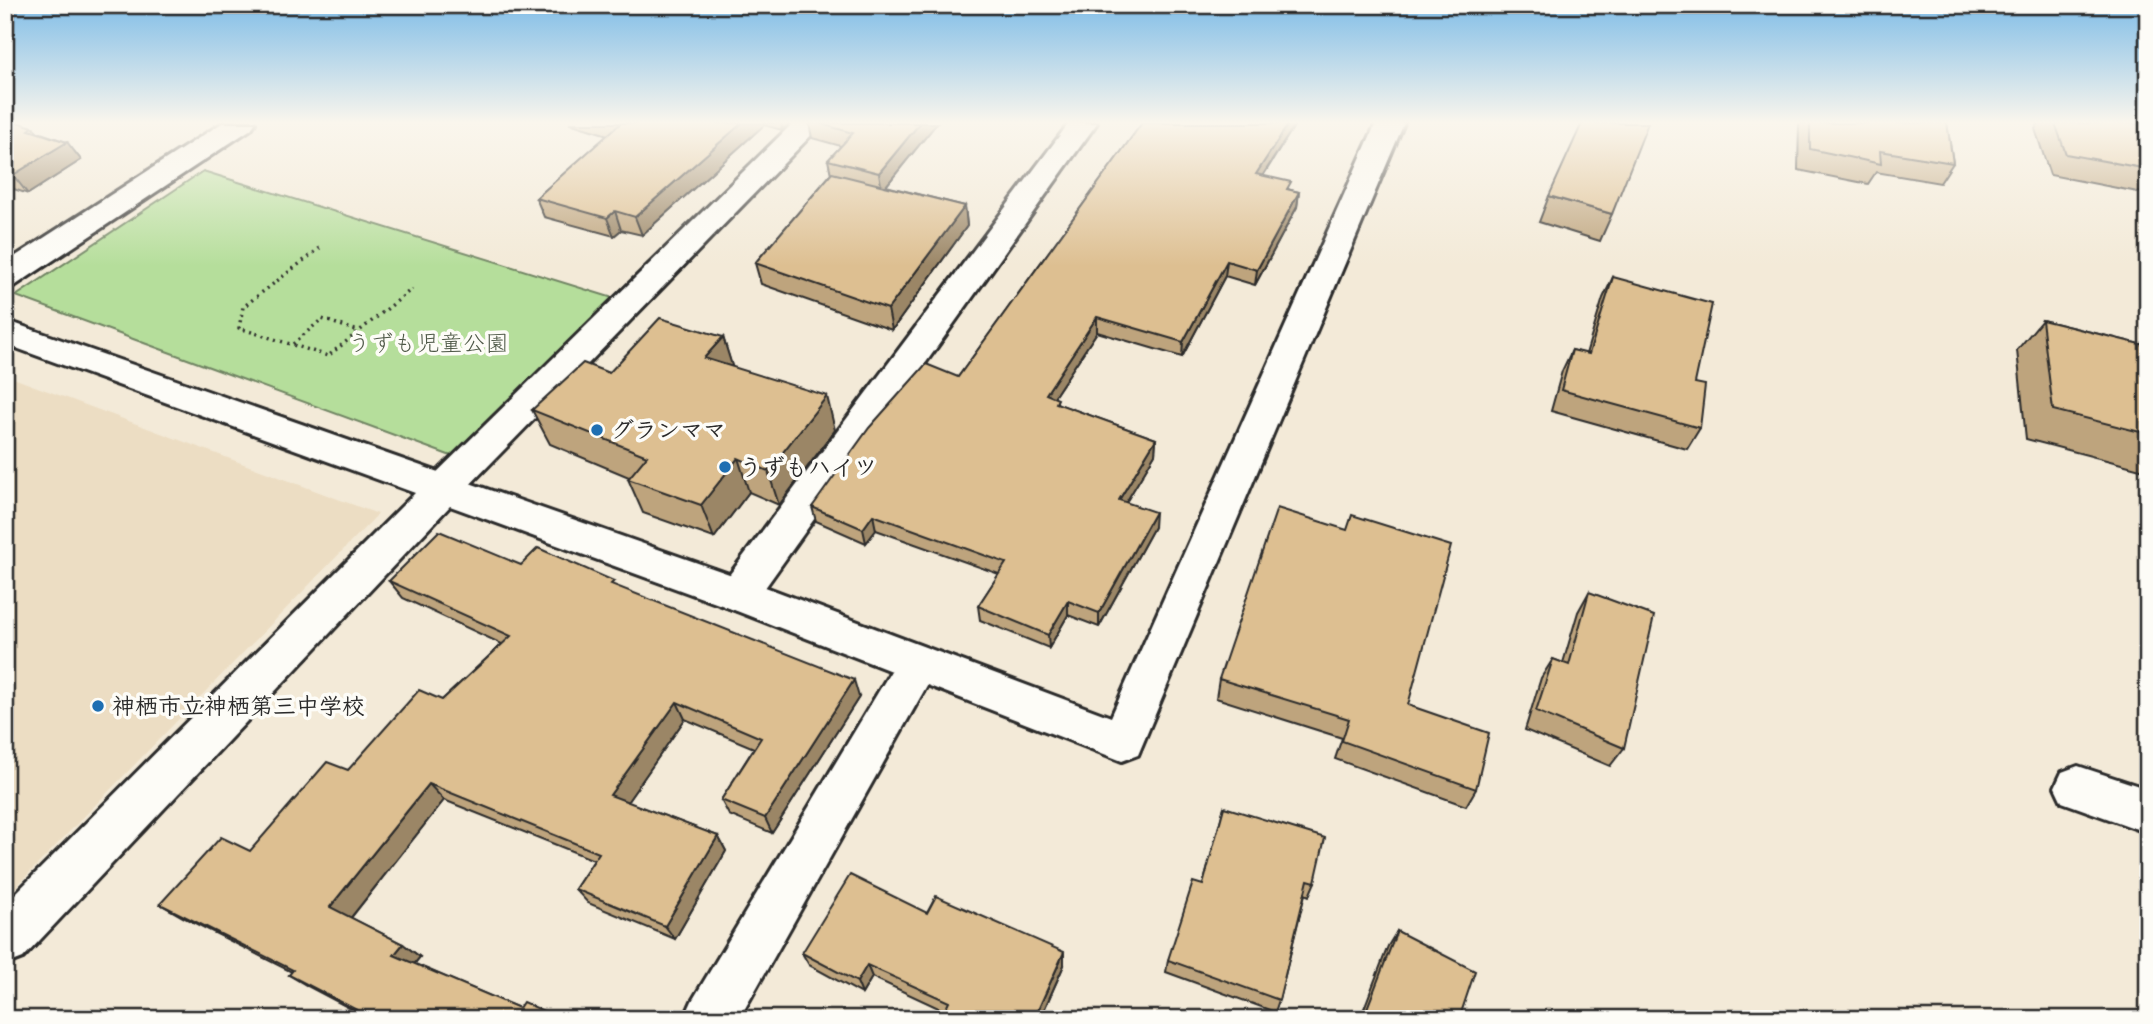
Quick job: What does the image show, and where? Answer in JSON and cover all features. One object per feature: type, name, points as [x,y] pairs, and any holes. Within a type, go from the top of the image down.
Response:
[{"type":"street","points":[[5,278],[168,171]]},
{"type":"street","points":[[5,940],[442,489],[761,171]]},
{"type":"street","points":[[738,594],[1048,171]]},
{"type":"street","points":[[5,331],[738,594],[1122,741],[1369,171]]},
{"type":"street","points":[[710,1019],[918,664]]},
{"type":"street","points":[[2078,787],[2148,810]]},
{"type":"path","points":[[320,248],[243,307],[239,328],[328,356],[412,289]]},
{"type":"path","points":[[292,344],[322,319],[358,331]]},
{"type":"shaded area","name":"神栖市立神栖第三中学校","points":[[5,375],[378,514],[5,898]]},
{"type":"green space","name":"うずも児童公園","points":[[203,171],[613,298],[454,457],[16,296]]},
{"type":"building","points":[[5,171],[20,171],[13,175]]},
{"type":"building","points":[[567,171],[688,171],[635,217],[615,211],[607,218],[536,198]]},
{"type":"building","points":[[1107,171],[1258,171],[1256,174],[1291,182],[1287,189],[1299,192],[1257,270],[1227,261],[1183,342],[1097,317],[1046,394],[1058,399],[1056,403],[1156,439],[1119,500],[1155,512],[1099,613],[1068,601],[1048,635],[978,606],[1006,563],[873,515],[863,529],[812,507],[869,428],[926,364],[958,377]]},
{"type":"building","points":[[1560,171],[1629,171],[1612,214],[1549,196]]},
{"type":"building","points":[[832,173],[965,206],[888,309],[755,263]]},
{"type":"building","points":[[1613,277],[1712,304],[1695,383],[1705,385],[1700,428],[1561,390],[1572,350],[1589,354]]},
{"type":"building","points":[[660,318],[723,337],[704,358],[827,396],[768,471],[738,458],[701,505],[628,479],[647,456],[532,410],[583,363],[609,373]]},
{"type":"building","points":[[2042,320],[2148,346],[2148,434],[2053,410]]},
{"type":"building","points":[[1277,508],[1347,530],[1352,515],[1451,546],[1408,705],[1489,733],[1476,789],[1342,741],[1349,719],[1219,679]]},
{"type":"building","points":[[439,531],[521,565],[538,548],[614,581],[611,584],[854,680],[765,818],[721,800],[761,738],[677,702],[610,795],[718,836],[665,926],[575,889],[599,853],[429,784],[330,907],[403,944],[394,955],[519,1008],[523,1002],[562,1019],[374,1019],[289,975],[293,970],[160,904],[221,837],[250,851],[327,762],[348,770],[419,690],[442,700],[511,636],[389,581]]},
{"type":"building","points":[[1589,592],[1654,616],[1624,748],[1536,711],[1553,659],[1569,665]]},
{"type":"building","points":[[1224,807],[1325,838],[1315,882],[1308,880],[1279,1000],[1168,960],[1193,882],[1203,885]]},
{"type":"building","points":[[850,875],[927,913],[936,896],[1064,952],[1034,1019],[1001,1019],[992,1014],[990,1019],[941,1019],[949,1002],[867,965],[857,982],[802,953]]},
{"type":"building","points":[[1397,931],[1475,971],[1459,1019],[1363,1019]]},
{"type":"place","name":"グランママ","points":[[597,430]]},
{"type":"place","name":"うずもハイツ","points":[[725,467]]},
{"type":"place","name":"神栖市立神栖第三中学校","points":[[98,706]]}]
